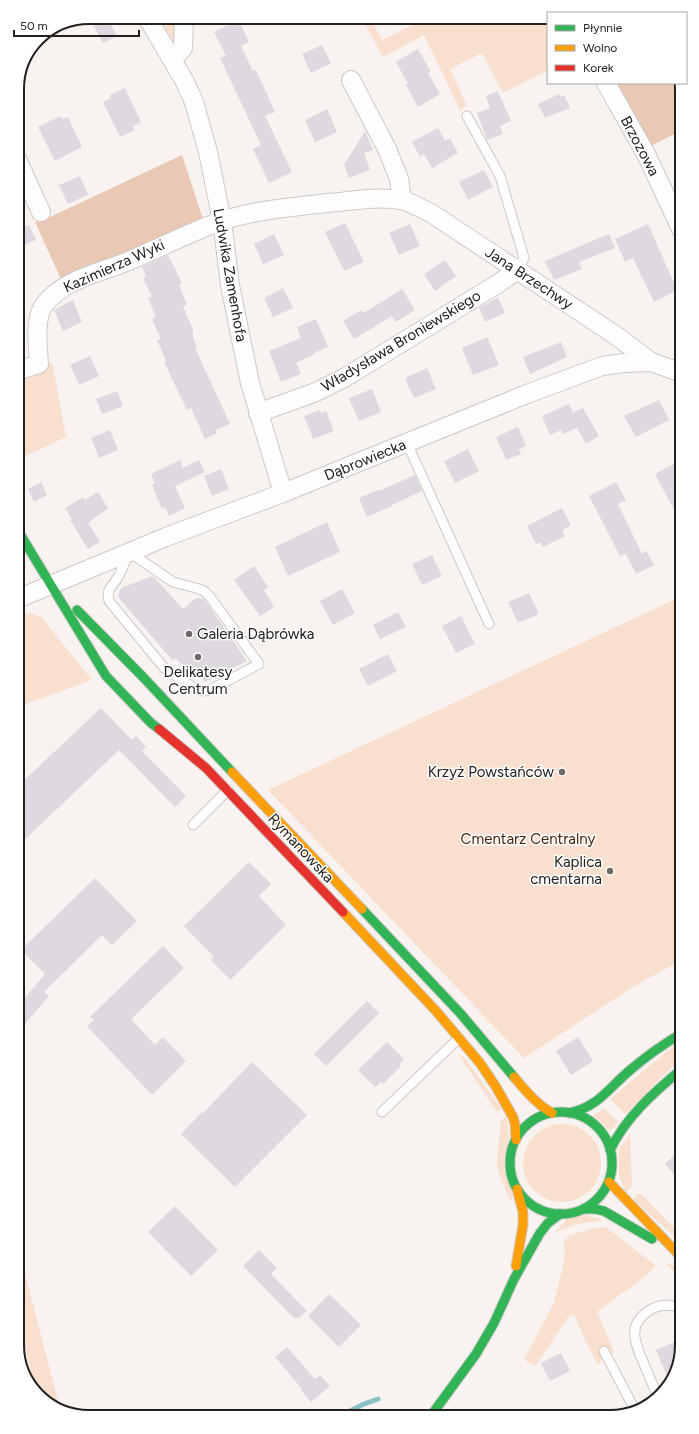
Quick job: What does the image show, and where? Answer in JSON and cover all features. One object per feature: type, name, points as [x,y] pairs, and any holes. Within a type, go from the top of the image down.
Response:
[{"type":"main road","name":"Rymanowska","points":[[24,540],[106,676],[151,723],[206,768],[228,790],[436,1011],[480,1063],[509,1109],[515,1124],[516,1140]]},
{"type":"main road","name":"Rymanowska","points":[[51,584],[143,677],[418,968],[460,1013],[529,1095],[542,1107],[552,1113]]},
{"type":"main road","points":[[514,1279],[523,1225],[523,1212],[512,1177],[510,1165],[516,1140],[526,1126],[540,1117],[552,1113],[569,1113],[580,1111],[594,1104],[641,1061],[675,1037]]},
{"type":"main road","points":[[610,1150],[615,1139],[626,1123],[643,1104],[675,1075]]},
{"type":"main road","points":[[569,1113],[583,1117],[595,1126],[605,1137],[610,1150],[612,1166],[608,1182],[599,1197],[584,1209]]},
{"type":"main road","points":[[608,1182],[675,1251]]},
{"type":"main road","points":[[517,1189],[525,1199],[535,1207],[547,1212],[560,1214],[572,1213],[584,1209],[595,1209],[614,1216],[675,1253]]},
{"type":"main road","points":[[435,1410],[476,1354],[540,1232],[548,1223],[560,1214]]},
{"type":"street","name":"Ludwika Zamenhofa","points":[[151,24],[194,102],[208,152],[222,221],[230,284],[250,383],[283,493]]},
{"type":"street","points":[[172,60],[183,48],[184,24]]},
{"type":"street","points":[[351,80],[387,149],[399,179],[402,200]]},
{"type":"street","name":"Brzozowa","points":[[607,84],[647,156],[675,217]]},
{"type":"street","points":[[24,174],[41,212]]},
{"type":"street","name":"Jana Brzechwy","points":[[222,221],[252,213],[296,207],[378,198],[402,200],[431,213],[618,337],[651,362]]},
{"type":"street","name":"Kazimierza Wyki","points":[[24,368],[39,364],[38,316],[50,297],[59,290],[72,282],[103,271],[186,234],[222,221]]},
{"type":"street","name":"Władysława Broniewskiego","points":[[258,413],[316,392],[344,378],[499,283],[517,270]]},
{"type":"street","name":"Dąbrowiecka","points":[[24,596],[129,552],[283,493],[527,394],[602,366],[624,363],[651,362],[675,370]]},
{"type":"lane","points":[[467,116],[500,176],[524,258],[517,270]]},
{"type":"lane","points":[[407,443],[489,624]]},
{"type":"lane","points":[[129,552],[172,582],[204,591],[259,664],[210,690],[204,691],[196,690],[165,669],[109,601],[109,590],[119,576],[129,552]]},
{"type":"lane","points":[[194,825],[228,790],[240,780]]},
{"type":"lane","points":[[382,1112],[459,1038],[470,1039],[490,1049]]},
{"type":"lane","points":[[656,1391],[635,1343],[634,1333],[637,1322],[643,1314],[653,1308],[666,1305],[675,1306]]},
{"type":"lane","points":[[604,1351],[633,1406]]},
{"type":"green space","points":[[164,24],[177,24],[176,40],[173,42]]},
{"type":"green space","points":[[365,24],[374,24],[382,40],[415,24],[547,24],[547,71],[503,93],[482,53],[450,69],[467,106],[460,110],[424,35],[383,57]]},
{"type":"green space","points":[[52,362],[66,437],[24,457],[24,379]]},
{"type":"green space","name":"Cmentarz Centralny","points":[[675,599],[675,964],[636,985],[524,1058],[268,790]]},
{"type":"green space","points":[[31,613],[41,617],[92,680],[24,704],[24,614]]},
{"type":"green space","points":[[675,1045],[675,1064],[625,1114],[610,1099]]},
{"type":"green space","points":[[459,1055],[463,1056],[502,1109],[496,1111]]},
{"type":"green space","points":[[604,1108],[618,1122],[609,1131],[600,1120],[593,1116]]},
{"type":"green space","points":[[507,1116],[509,1136],[504,1169],[511,1189],[513,1204],[502,1183],[497,1167],[501,1120]]},
{"type":"green space","points":[[554,1124],[570,1124],[584,1130],[595,1141],[601,1155],[601,1171],[595,1185],[584,1196],[570,1202],[554,1202],[540,1196],[529,1185],[523,1171],[523,1155],[529,1141],[540,1130]]},
{"type":"green space","points":[[630,1134],[632,1186],[626,1193],[619,1176],[619,1149]]},
{"type":"green space","points":[[638,1194],[641,1194],[675,1229],[675,1236],[633,1200]]},
{"type":"green space","points":[[586,1215],[603,1220],[574,1225],[554,1233],[568,1218]]},
{"type":"green space","points":[[606,1227],[656,1266],[648,1274],[597,1312],[614,1352],[603,1357],[598,1365],[575,1316],[570,1314],[536,1365],[524,1360],[554,1303],[563,1266],[565,1240],[570,1235],[595,1228]]},
{"type":"green space","points":[[669,1263],[675,1267],[675,1272],[667,1265]]},
{"type":"green space","points":[[24,1270],[58,1402],[46,1394],[37,1385],[32,1376],[24,1346]]},
{"type":"shaded area","points":[[613,84],[675,84],[675,134],[649,147]]},
{"type":"shaded area","points":[[182,155],[203,219],[61,279],[35,222],[50,217]]},
{"type":"building","points":[[93,24],[111,24],[117,36],[103,43]]},
{"type":"building","points":[[231,24],[241,24],[249,42],[241,46],[253,71],[256,70],[275,112],[265,116],[292,172],[269,183],[253,149],[261,145],[220,58],[226,56],[214,32]]},
{"type":"building","points":[[322,45],[331,63],[311,73],[302,54]]},
{"type":"building","points":[[418,49],[431,72],[428,73],[440,94],[418,107],[396,62]]},
{"type":"building","points":[[125,88],[141,122],[133,126],[135,130],[120,137],[103,102],[111,98],[110,95]]},
{"type":"building","points":[[498,91],[511,121],[500,126],[503,134],[487,140],[477,113],[490,108],[486,96]]},
{"type":"building","points":[[559,94],[561,97],[564,95],[570,108],[545,118],[538,104]]},
{"type":"building","points":[[327,109],[337,132],[315,142],[305,120]]},
{"type":"building","points":[[60,116],[62,119],[68,117],[82,147],[55,161],[38,127]]},
{"type":"building","points":[[438,128],[445,141],[450,138],[458,153],[432,168],[424,154],[420,157],[412,142]]},
{"type":"building","points":[[365,131],[373,150],[364,153],[370,170],[349,178],[344,165]]},
{"type":"building","points":[[484,170],[493,187],[468,200],[459,182]]},
{"type":"building","points":[[80,176],[88,195],[68,204],[59,185]]},
{"type":"building","points":[[345,223],[364,262],[344,271],[325,232]]},
{"type":"building","points":[[410,224],[420,246],[399,255],[389,233]]},
{"type":"building","points":[[648,224],[675,285],[675,291],[654,302],[633,258],[625,262],[615,239]]},
{"type":"building","points":[[29,225],[36,240],[24,245],[24,227]]},
{"type":"building","points":[[274,234],[284,255],[263,264],[254,244]]},
{"type":"building","points":[[609,234],[615,248],[579,262],[582,269],[554,280],[545,261]]},
{"type":"building","points":[[168,255],[182,283],[179,285],[187,305],[183,306],[193,330],[193,338],[197,347],[195,348],[230,424],[216,430],[217,433],[205,439],[191,408],[187,410],[164,362],[166,361],[157,340],[161,339],[152,319],[156,317],[148,298],[152,297],[143,278],[146,276],[142,267]]},
{"type":"building","points":[[445,260],[456,276],[435,291],[424,274]]},
{"type":"building","points":[[283,288],[293,308],[273,317],[264,298]]},
{"type":"building","points":[[402,289],[415,310],[396,322],[392,316],[354,339],[343,321],[362,310],[364,313]]},
{"type":"building","points":[[498,297],[505,313],[485,322],[479,308]]},
{"type":"building","points":[[73,300],[82,322],[63,331],[54,310]]},
{"type":"building","points":[[316,319],[328,347],[296,363],[301,374],[281,382],[269,351],[301,338],[297,327]]},
{"type":"building","points":[[487,337],[499,365],[473,375],[462,348]]},
{"type":"building","points":[[561,342],[567,357],[530,374],[523,357]]},
{"type":"building","points":[[90,356],[99,376],[79,385],[70,365]]},
{"type":"building","points":[[427,368],[436,389],[414,398],[405,378]]},
{"type":"building","points":[[372,389],[381,412],[359,421],[349,398]]},
{"type":"building","points":[[117,391],[123,406],[102,414],[96,399]]},
{"type":"building","points":[[659,400],[669,420],[636,437],[624,416]]},
{"type":"building","points":[[569,404],[573,413],[583,408],[599,436],[586,444],[577,428],[563,434],[561,430],[550,435],[542,416]]},
{"type":"building","points":[[319,410],[321,413],[326,411],[334,431],[313,439],[304,416]]},
{"type":"building","points":[[518,427],[526,446],[519,449],[521,454],[506,460],[496,437]]},
{"type":"building","points":[[110,430],[118,450],[99,458],[91,438]]},
{"type":"building","points":[[468,449],[479,471],[455,483],[444,461]]},
{"type":"building","points":[[180,460],[183,468],[199,460],[205,472],[175,486],[185,508],[169,516],[165,507],[162,509],[152,485],[155,483],[151,474]]},
{"type":"building","points":[[675,463],[675,512],[655,474]]},
{"type":"building","points":[[221,469],[229,489],[212,496],[204,476]]},
{"type":"building","points":[[415,475],[422,491],[367,517],[359,498]]},
{"type":"building","points":[[41,482],[47,495],[34,502],[28,489]]},
{"type":"building","points":[[616,482],[626,500],[618,504],[642,554],[647,551],[654,565],[636,574],[626,554],[620,556],[589,496]]},
{"type":"building","points":[[98,492],[108,508],[88,523],[100,542],[88,549],[70,520],[72,519],[65,508],[83,497],[85,500]]},
{"type":"building","points":[[562,508],[571,525],[562,530],[565,536],[543,547],[540,542],[536,544],[527,526]]},
{"type":"building","points":[[327,522],[340,552],[288,576],[275,547]]},
{"type":"building","points":[[432,555],[442,576],[422,585],[412,564]]},
{"type":"building","points":[[254,566],[268,587],[264,590],[274,607],[260,616],[234,580]]},
{"type":"building","name":"Galeria Dąbrówka","points":[[153,576],[183,609],[196,598],[204,599],[247,661],[205,682],[190,665],[186,669],[175,658],[173,661],[118,597],[120,590],[123,587]]},
{"type":"building","points":[[342,589],[355,613],[333,625],[320,601]]},
{"type":"building","points":[[529,593],[539,614],[518,623],[508,602]]},
{"type":"building","points":[[398,612],[406,627],[380,639],[373,625]]},
{"type":"building","points":[[461,616],[475,644],[456,653],[442,626]]},
{"type":"building","points":[[388,654],[397,671],[368,686],[359,669]]},
{"type":"building","points":[[101,708],[132,740],[136,736],[146,747],[142,751],[186,796],[175,807],[119,750],[24,840],[24,780]]},
{"type":"building","points":[[249,862],[271,884],[259,896],[286,925],[230,980],[211,960],[214,957],[184,926]]},
{"type":"building","points":[[95,878],[137,921],[112,945],[102,935],[44,992],[49,996],[24,1025],[24,999],[45,974],[24,953],[24,947]]},
{"type":"building","points":[[163,946],[184,968],[131,1019],[155,1045],[163,1037],[186,1061],[152,1095],[87,1026],[94,1020],[90,1017]]},
{"type":"building","points":[[367,1001],[379,1013],[326,1066],[314,1054]]},
{"type":"building","points":[[578,1037],[593,1061],[571,1075],[556,1051]]},
{"type":"building","points":[[387,1042],[404,1059],[399,1064],[401,1066],[383,1084],[381,1082],[375,1087],[358,1070]]},
{"type":"building","points":[[252,1062],[307,1115],[235,1187],[181,1134]]},
{"type":"building","points":[[675,1155],[675,1175],[665,1164]]},
{"type":"building","points":[[175,1206],[218,1250],[191,1276],[148,1232]]},
{"type":"building","points":[[259,1250],[277,1268],[271,1274],[307,1311],[299,1318],[294,1318],[243,1266]]},
{"type":"building","points":[[329,1294],[361,1325],[339,1347],[308,1316]]},
{"type":"building","points":[[675,1342],[674,1358],[667,1376],[656,1350]]},
{"type":"building","points":[[287,1347],[315,1379],[320,1375],[330,1386],[311,1402],[275,1357]]},
{"type":"building","points":[[561,1353],[570,1371],[550,1381],[541,1363]]},
{"type":"waterway","points":[[352,1410],[378,1399]]},
{"type":"traffic: fast","points":[[24,541],[106,676],[151,723],[159,729]]},
{"type":"traffic: fast","points":[[77,610],[143,677],[232,772]]},
{"type":"traffic: fast","points":[[362,909],[460,1013],[514,1077]]},
{"type":"traffic: fast","points":[[569,1113],[595,1102],[629,1071],[675,1038]]},
{"type":"traffic: fast","points":[[610,1150],[632,1116],[651,1096],[675,1075]]},
{"type":"traffic: fast","points":[[561,1112],[580,1116],[597,1127],[608,1144],[612,1163],[608,1182],[597,1199],[580,1210],[561,1214],[542,1210],[525,1199],[514,1182],[510,1163],[514,1144],[525,1127],[542,1116],[561,1112]]},
{"type":"traffic: fast","points":[[584,1209],[604,1211],[652,1239]]},
{"type":"traffic: fast","points":[[435,1410],[476,1354],[494,1323],[514,1279],[540,1233],[548,1223],[560,1214]]},
{"type":"traffic: slow","points":[[232,772],[362,909]]},
{"type":"traffic: slow","points":[[343,912],[436,1011],[480,1063],[513,1117],[516,1140]]},
{"type":"traffic: slow","points":[[514,1077],[536,1101],[552,1113]]},
{"type":"traffic: slow","points":[[609,1182],[675,1251]]},
{"type":"traffic: slow","points":[[516,1266],[523,1225],[523,1212],[517,1189]]},
{"type":"traffic: jam","points":[[159,729],[206,768],[343,912]]},
{"type":"place","name":"Galeria Dąbrówka","points":[[189,634]]},
{"type":"place","name":"Delikatesy Centrum","points":[[198,657]]},
{"type":"place","name":"Krzyż Powstańców","points":[[562,772]]},
{"type":"place","name":"Kaplica cmentarna","points":[[610,871]]}]
